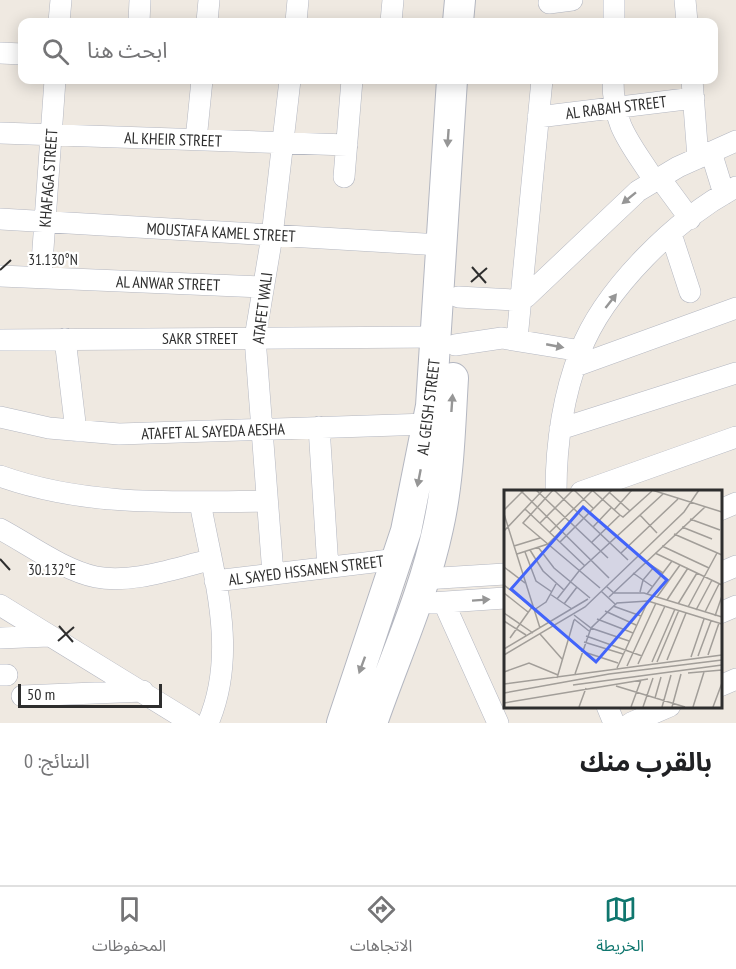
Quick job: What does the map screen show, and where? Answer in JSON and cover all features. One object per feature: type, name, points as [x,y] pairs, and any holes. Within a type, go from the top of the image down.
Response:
[{"type":"main road","points":[[458,18],[460,0]]},
{"type":"main road","points":[[478,18],[480,0]]},
{"type":"main road","name":"AL GEISH STREET","points":[[448,296],[441,245],[452,84]]},
{"type":"main road","name":"AL GEISH STREET","points":[[372,723],[428,595],[445,492],[448,296],[472,84]]},
{"type":"main road","name":"AL GEISH STREET","points":[[342,723],[398,559],[417,490],[428,424],[446,341]]},
{"type":"street","points":[[59,18],[61,0]]},
{"type":"street","points":[[139,18],[140,0]]},
{"type":"street","points":[[207,18],[209,0]]},
{"type":"street","points":[[296,18],[298,0]]},
{"type":"street","points":[[391,18],[393,0]]},
{"type":"street","points":[[548,8],[572,0]]},
{"type":"street","points":[[614,0],[614,18]]},
{"type":"street","points":[[686,0],[687,18]]},
{"type":"street","points":[[0,53],[18,54]]},
{"type":"street","name":"KHAFAGA STREET","points":[[41,278],[55,84]]},
{"type":"street","points":[[196,140],[202,84]]},
{"type":"street","name":"ATAFET WALI","points":[[273,574],[255,338],[272,236],[289,84]]},
{"type":"street","points":[[344,177],[352,84]]},
{"type":"street","points":[[518,339],[542,84]]},
{"type":"street","points":[[613,84],[614,108],[620,127],[690,219]]},
{"type":"street","points":[[556,490],[561,429],[578,358],[603,310],[624,283],[671,234],[690,219],[732,195],[704,155],[693,89]]},
{"type":"street","name":"AL RABAH STREET","points":[[538,117],[614,108],[693,89]]},
{"type":"street","name":"AL KHEIR STREET","points":[[0,133],[347,145]]},
{"type":"street","points":[[448,296],[521,298],[533,291],[622,203],[657,178],[736,141]]},
{"type":"street","name":"MOUSTAFA KAMEL STREET","points":[[0,219],[441,245]]},
{"type":"street","points":[[671,234],[690,292]]},
{"type":"street","name":"AL ANWAR STREET","points":[[0,276],[263,287]]},
{"type":"street","points":[[578,358],[736,308]]},
{"type":"street","name":"SAKR STREET","points":[[0,340],[255,338],[446,341],[487,338],[518,339],[578,358]]},
{"type":"street","points":[[65,339],[76,432]]},
{"type":"street","points":[[561,429],[736,373]]},
{"type":"street","name":"ATAFET AL SAYEDA AESHA","points":[[0,417],[76,432],[119,434],[428,424]]},
{"type":"street","points":[[319,427],[328,568]]},
{"type":"street","points":[[586,490],[736,436]]},
{"type":"street","points":[[0,477],[77,496],[132,502],[267,501]]},
{"type":"street","points":[[200,501],[225,635],[224,657],[216,700],[208,723]]},
{"type":"street","points":[[721,510],[736,503]]},
{"type":"street","points":[[0,529],[75,569],[96,577],[121,578],[210,560]]},
{"type":"street","name":"AL SAYED HSSANEN STREET","points":[[214,581],[398,559]]},
{"type":"street","points":[[721,573],[736,566]]},
{"type":"street","points":[[428,595],[504,574]]},
{"type":"street","points":[[428,595],[504,598]]},
{"type":"street","points":[[428,595],[498,723]]},
{"type":"street","points":[[0,605],[192,723]]},
{"type":"street","points":[[721,613],[736,606]]},
{"type":"street","points":[[0,638],[49,636]]},
{"type":"street","points":[[721,686],[736,679]]},
{"type":"street","points":[[22,696],[143,691]]},
{"type":"street","points":[[608,708],[614,723]]},
{"type":"street","points":[[631,723],[665,708]]},
{"type":"street","points":[[187,723],[192,723]]}]
